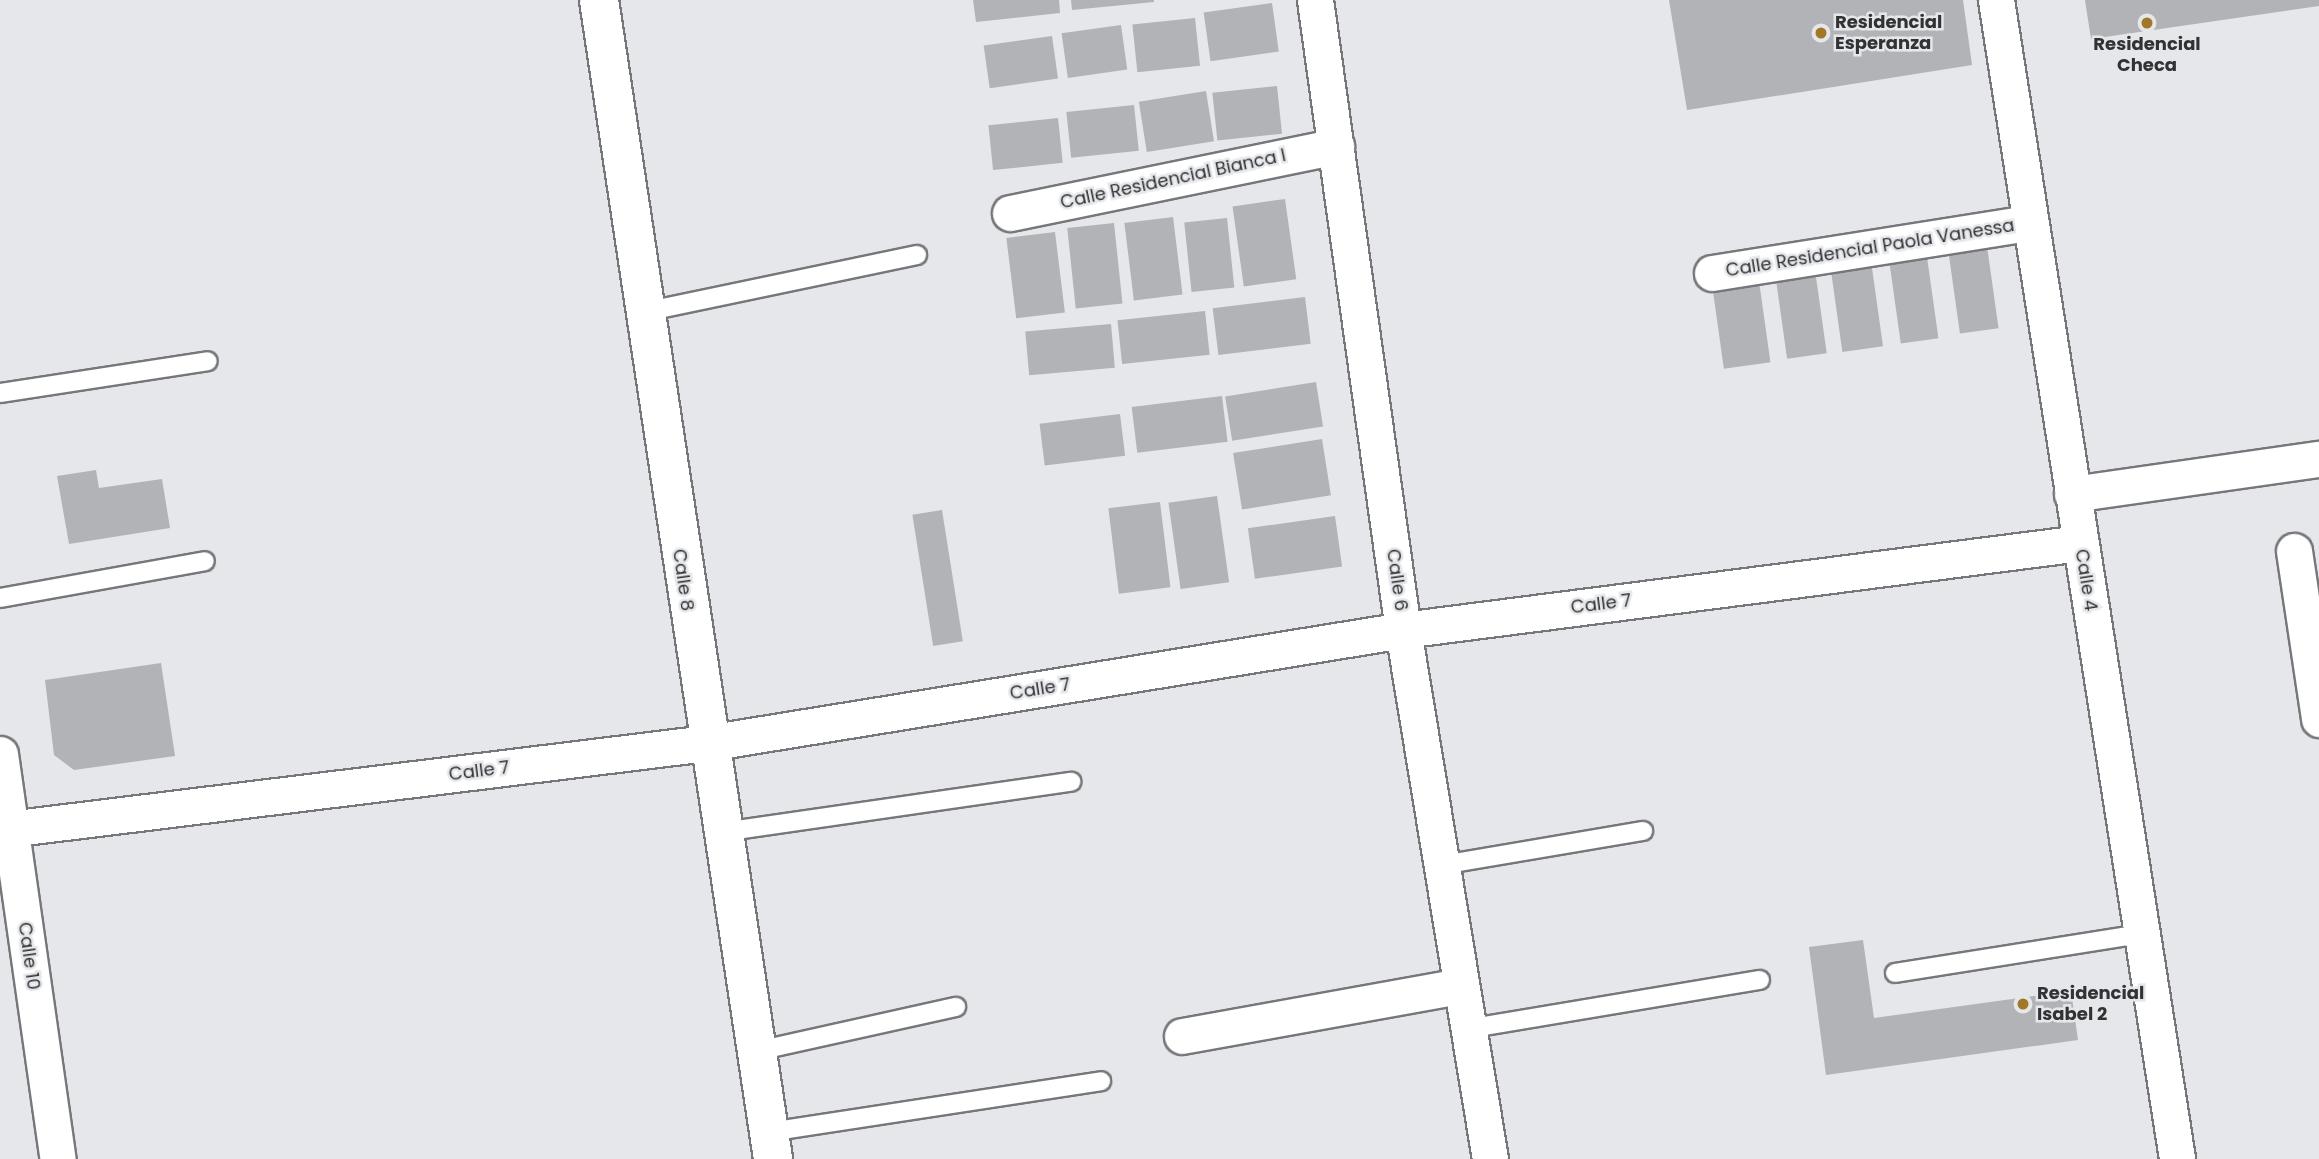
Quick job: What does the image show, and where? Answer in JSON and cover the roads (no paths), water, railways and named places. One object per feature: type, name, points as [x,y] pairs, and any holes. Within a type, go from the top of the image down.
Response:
[{"type":"street","name":"Calle 8","points":[[599,0],[707,743],[771,1146]]},
{"type":"street","name":"Calle 6","points":[[1315,0],[1404,630],[1459,986],[1490,1159]]},
{"type":"street","name":"Calle 4","points":[[1996,0],[2028,223],[2177,1159]]},
{"type":"street","name":"Calle Residencial Bianca I","points":[[1010,213],[1336,146]]},
{"type":"street","name":"Calle Residencial Paola Vanessa","points":[[1712,272],[2028,223]]},
{"type":"street","points":[[2072,494],[2319,459]]},
{"type":"street","name":"Calle 7","points":[[6,829],[707,743],[1404,630],[2080,543]]},
{"type":"street","points":[[2294,551],[2318,700]]},
{"type":"street","name":"Calle 10","points":[[0,754],[6,829],[58,1159]]},
{"type":"street","points":[[1182,1036],[1459,986]]},
{"type":"lane","points":[[644,312],[917,255]]},
{"type":"lane","points":[[0,393],[208,361]]},
{"type":"lane","points":[[0,598],[205,561]]},
{"type":"lane","points":[[722,832],[1071,782]]},
{"type":"lane","points":[[1442,866],[1643,831]]},
{"type":"lane","points":[[1895,973],[2142,934]]},
{"type":"lane","points":[[1467,1029],[1760,980]]},
{"type":"lane","points":[[757,1051],[956,1007]]},
{"type":"lane","points":[[771,1146],[1101,1081]]},
{"type":"place","name":"Residencial Checa","points":[[2147,23]]},
{"type":"place","name":"Residencial Esperanza","points":[[1821,33]]},
{"type":"place","name":"Residencial Isabel 2","points":[[2023,1004]]}]
